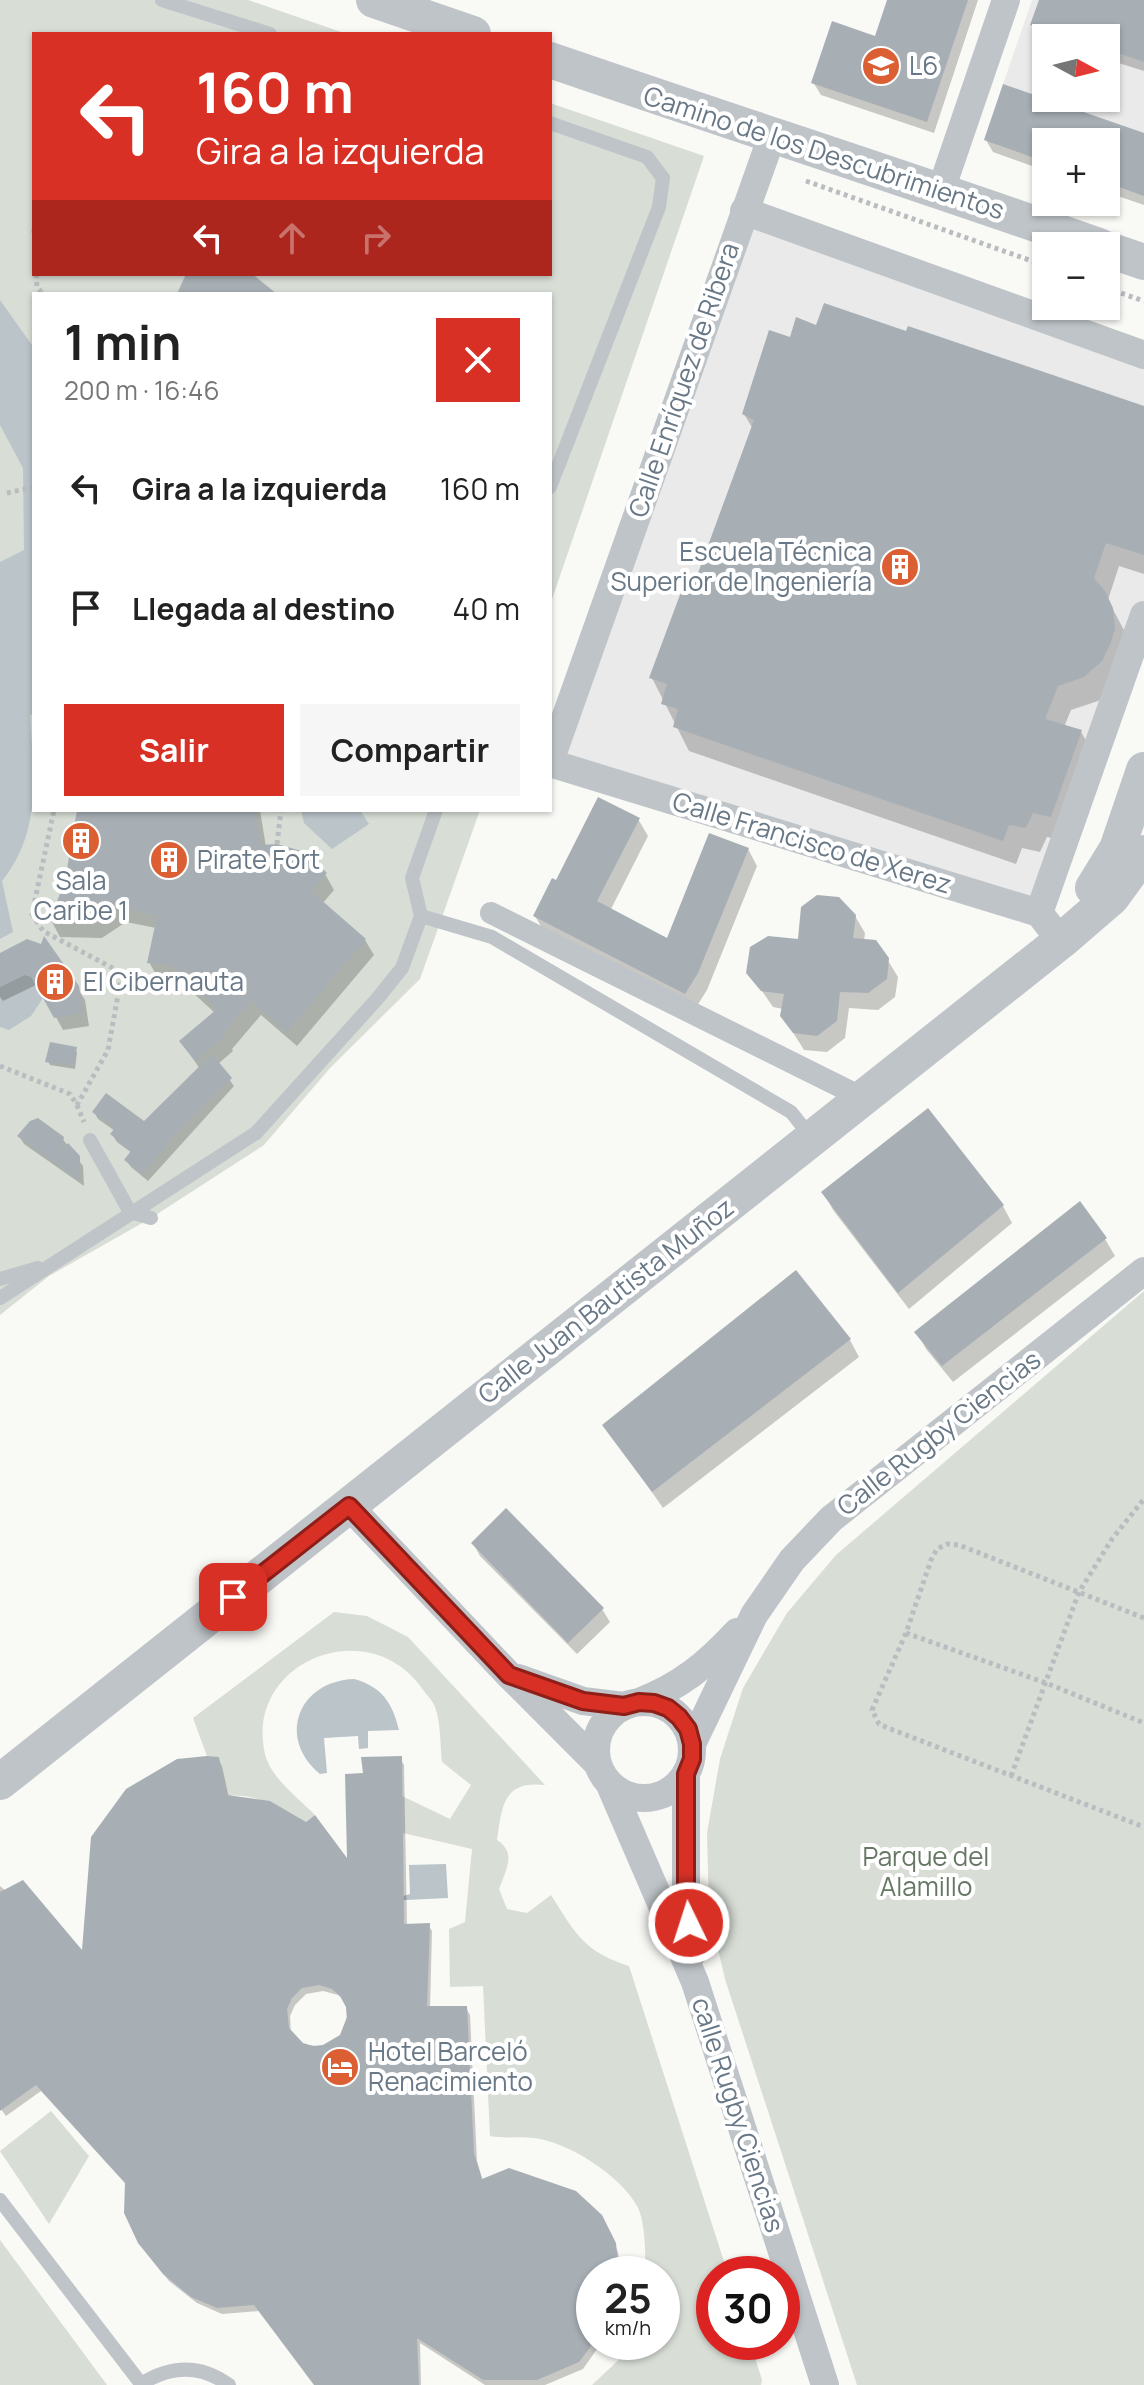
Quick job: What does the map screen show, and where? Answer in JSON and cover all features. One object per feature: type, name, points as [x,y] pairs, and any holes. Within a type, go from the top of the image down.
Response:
[{"type":"street","points":[[374,0],[467,32]]},
{"type":"street","points":[[941,190],[1006,0]]},
{"type":"street","name":"Camino de los Descubrimientos","points":[[552,61],[1060,232]]},
{"type":"street","name":"Calle Enríquez de Ribera","points":[[552,756],[772,136]]},
{"type":"street","points":[[744,211],[1144,355]]},
{"type":"street","points":[[1120,254],[1144,262]]},
{"type":"street","points":[[1070,934],[1039,913],[1144,615]]},
{"type":"street","name":"Calle Francisco de Xerez","points":[[552,763],[1039,913]]},
{"type":"street","points":[[1070,934],[1091,891],[1117,849],[1144,770]]},
{"type":"street","name":"Calle Juan Bautista Muñoz","points":[[0,1782],[1070,934],[1112,897],[1144,853]]},
{"type":"street","points":[[1070,934],[1107,922],[1144,895]]},
{"type":"street","points":[[491,913],[863,1098]]},
{"type":"street","name":"Calle Rugby Ciencias","points":[[754,1615],[792,1560],[831,1519],[1144,1271]]},
{"type":"street","points":[[349,1506],[509,1675],[622,1794],[636,1798],[665,1794],[677,1786],[686,1774],[692,1759],[688,1729],[668,1708],[654,1703],[583,1701],[509,1675]]},
{"type":"street","points":[[695,1982],[603,1774],[598,1736],[612,1713],[670,1690],[715,1655],[754,1615]]},
{"type":"street","points":[[692,1744],[754,1615]]},
{"type":"street","points":[[686,1774],[686,1893],[695,1982]]},
{"type":"street","name":"calle Rugby Ciencias","points":[[695,1982],[825,2385]]},
{"type":"lane","points":[[162,0],[264,32]]},
{"type":"lane","points":[[552,124],[647,157],[663,178],[659,207],[552,482]]},
{"type":"lane","points":[[0,1298],[256,1133],[377,999],[402,968],[421,916],[412,878],[435,812]]},
{"type":"lane","points":[[421,916],[492,937],[791,1112],[812,1138]]},
{"type":"lane","points":[[90,1140],[130,1212],[151,1218]]},
{"type":"lane","points":[[0,1279],[50,1265]]},
{"type":"lane","points":[[0,2200],[142,2385],[166,2371],[179,2368],[207,2372],[229,2385]]},
{"type":"path","points":[[803,180],[1032,261]]},
{"type":"path","points":[[1120,293],[1144,301]]},
{"type":"path","points":[[7,493],[32,487]]},
{"type":"path","points":[[0,1066],[70,1094],[77,1105],[108,1050],[122,973],[43,931],[32,914],[54,812]]},
{"type":"path","points":[[277,844],[281,812]]},
{"type":"path","points":[[1011,1776],[1079,1592],[1112,1539],[1144,1499]]},
{"type":"path","points":[[1144,1618],[959,1545],[947,1544],[937,1549],[931,1560],[906,1633],[872,1710],[879,1724],[1144,1827]]},
{"type":"path","points":[[906,1633],[1046,1683],[1144,1723]]},
{"type":"shaded area","points":[[1032,0],[1144,0],[1144,196],[1120,187],[1120,128],[1032,128],[1032,157],[984,140]]},
{"type":"shaded area","name":"Escuela Técnica Superior de Ingeniería","points":[[744,211],[1032,315],[1032,320],[1047,320],[1144,355],[1144,615],[1042,905],[552,762]]},
{"type":"shaded area","points":[[0,300],[32,345],[32,801],[24,842],[2,881],[13,932],[0,939],[0,562],[24,550],[23,468],[0,425]]},
{"type":"shaded area","points":[[301,812],[361,812],[369,824],[332,849],[304,823]]},
{"type":"shaded area","points":[[24,975],[31,977],[43,998],[31,1016],[9,1030],[0,1027],[0,987]]},
{"type":"shaded area","points":[[354,1679],[379,1691],[393,1711],[399,1730],[368,1731],[368,1748],[359,1749],[358,1736],[324,1738],[327,1773],[320,1774],[299,1744],[297,1728],[300,1713],[307,1700],[319,1689]]},
{"type":"shaded area","points":[[446,1864],[448,1898],[386,1901],[410,1894],[409,1865]]},
{"type":"green space","points":[[0,0],[248,0],[341,32],[32,32],[32,276],[552,276],[552,104],[704,156],[552,599],[552,292],[32,292],[32,812],[479,812],[420,979],[331,1067],[264,1145],[151,1218],[49,1276],[0,1315]]},
{"type":"green space","name":"Parque del Alamillo","points":[[1144,1291],[1144,2385],[857,2385],[725,1979],[709,1911],[707,1833],[720,1759],[743,1688],[787,1613],[836,1555]]},
{"type":"green space","points":[[334,1612],[367,1616],[408,1637],[545,1785],[520,1787],[513,1791],[503,1806],[497,1840],[507,1850],[508,1862],[499,1889],[507,1909],[527,1913],[551,1895],[582,1940],[601,1954],[629,1966],[722,2256],[696,2256],[696,2360],[756,2360],[761,2385],[592,2385],[619,2360],[680,2360],[680,2256],[645,2256],[642,2221],[637,2206],[619,2183],[592,2162],[547,2141],[490,2136],[483,1986],[450,1987],[449,1929],[465,1922],[472,1849],[403,1833],[402,1796],[450,1819],[471,1785],[442,1762],[437,1713],[421,1687],[398,1665],[370,1653],[342,1651],[314,1658],[291,1673],[273,1695],[263,1722],[265,1754],[286,1787],[315,1815],[304,1824],[258,1799],[227,1796],[219,1758],[207,1756],[193,1718]]},
{"type":"green space","points":[[51,2111],[89,2156],[49,2224],[0,2151]]},
{"type":"green space","points":[[0,2240],[107,2385],[0,2385]]},
{"type":"building","name":"L6","points":[[887,0],[968,0],[927,122],[811,83],[832,21],[875,36]]},
{"type":"building","points":[[1039,0],[1144,0],[1144,62],[1120,54],[1120,24],[1030,25]]},
{"type":"building","points":[[1003,84],[1032,94],[1032,112],[1084,112],[1144,133],[1144,196],[1120,187],[1120,128],[1032,128],[1032,157],[984,140]]},
{"type":"building","points":[[185,276],[254,276],[274,292],[178,292]]},
{"type":"building","name":"Escuela Técnica Superior de Ingeniería","points":[[824,303],[906,331],[908,326],[1144,406],[1144,555],[1106,543],[1094,578],[1113,608],[1115,628],[1111,642],[1102,661],[1084,677],[1058,686],[1045,719],[1082,730],[1051,817],[1033,813],[1026,828],[1009,825],[1003,841],[673,727],[678,709],[661,704],[667,684],[649,678],[681,592],[691,592],[754,420],[742,414],[769,330],[790,337],[796,317],[816,325]]},
{"type":"building","points":[[598,797],[640,818],[597,901],[667,938],[709,833],[749,848],[698,973],[685,994],[533,916],[552,878],[556,880]]},
{"type":"building","points":[[77,812],[255,812],[260,845],[277,844],[305,852],[327,873],[311,891],[366,939],[287,1032],[251,1001],[224,1032],[226,1035],[195,1061],[179,1041],[217,1009],[169,965],[147,963],[157,916],[117,907],[93,923],[49,922],[65,881]]},
{"type":"building","points":[[817,895],[839,897],[856,915],[853,938],[876,940],[889,958],[887,979],[868,993],[840,992],[837,1021],[817,1036],[793,1033],[780,1016],[784,994],[761,991],[746,973],[750,947],[768,936],[798,939],[801,907]]},
{"type":"building","name":"El Cibernauta","points":[[44,936],[79,986],[83,1013],[54,1018],[29,973],[0,987],[0,953],[27,939],[41,944]]},
{"type":"building","points":[[50,1042],[77,1047],[74,1066],[45,1062]]},
{"type":"building","points":[[212,1054],[232,1078],[170,1140],[143,1174],[124,1160],[131,1151],[110,1134],[115,1128],[92,1112],[106,1093],[144,1121]]},
{"type":"building","points":[[928,1108],[1004,1205],[898,1293],[821,1192]]},
{"type":"building","points":[[38,1118],[64,1137],[61,1152],[68,1143],[80,1156],[80,1181],[17,1136],[30,1121]]},
{"type":"building","points":[[1080,1201],[1107,1238],[942,1366],[914,1332]]},
{"type":"building","points":[[796,1270],[851,1339],[652,1492],[602,1425]]},
{"type":"building","points":[[506,1508],[604,1608],[568,1643],[471,1543]]},
{"type":"building","points":[[402,1756],[404,1924],[430,1923],[427,2006],[467,2006],[474,2153],[482,2179],[509,2168],[576,2191],[602,2215],[616,2243],[617,2256],[576,2256],[576,2360],[580,2360],[579,2362],[537,2380],[483,2380],[417,2338],[419,2385],[314,2385],[254,2305],[217,2308],[191,2297],[163,2274],[138,2243],[124,2213],[125,2183],[36,2085],[0,2111],[0,1892],[23,1880],[82,1950],[91,1837],[126,1789],[177,1759],[219,1757],[227,1795],[270,1801],[306,1822],[315,1815],[347,1858],[345,1774],[363,1773],[361,1757]],"holes":[[[319,1985],[332,1989],[340,1996],[347,2017],[340,2035],[323,2045],[313,2046],[303,2043],[289,2028],[287,2009],[302,1988]]]},
{"type":"place","name":"L6","points":[[881,66]]},
{"type":"place","name":"Escuela Técnica Superior de Ingeniería","points":[[900,567]]},
{"type":"place","name":"Sala Caribe 1","points":[[81,841]]},
{"type":"place","name":"Pirate Fort","points":[[169,860]]},
{"type":"place","name":"El Cibernauta","points":[[55,982]]},
{"type":"place","name":"Hotel Barceló Renacimiento","points":[[340,2067]]},
{"type":"route","points":[[233,1597],[349,1506],[509,1675],[583,1701],[624,1706],[639,1702],[654,1703],[668,1708],[688,1729],[692,1744],[692,1759],[686,1774],[689,1923]]}]
